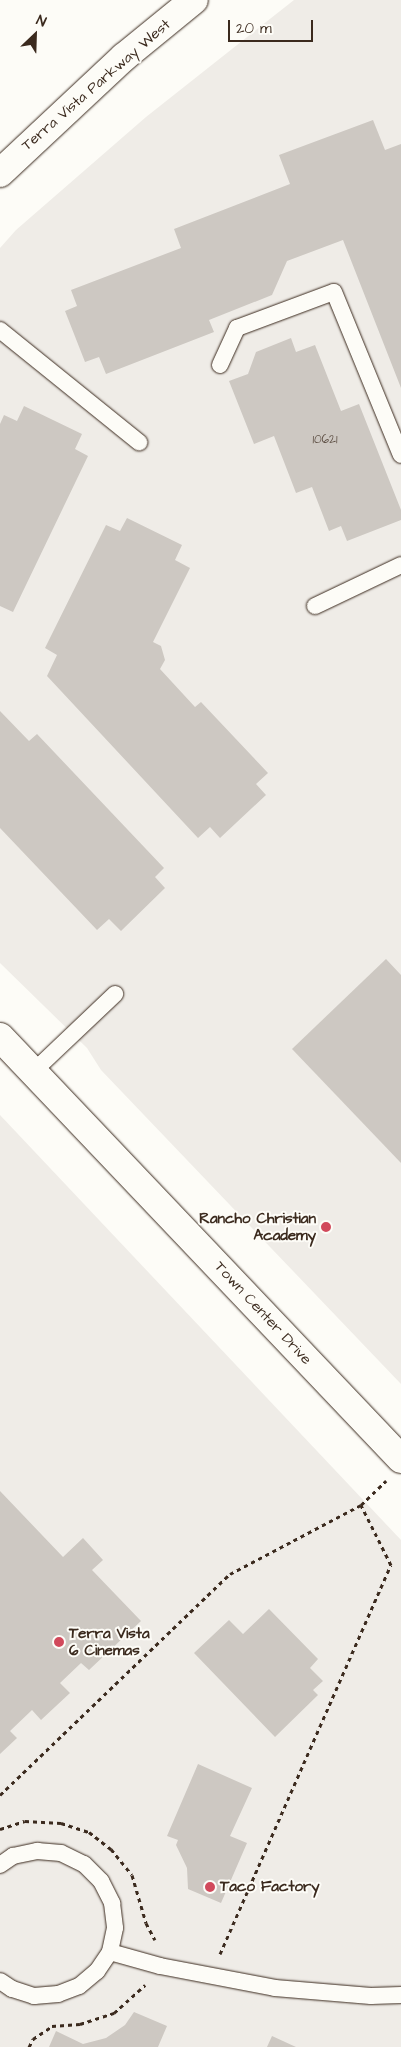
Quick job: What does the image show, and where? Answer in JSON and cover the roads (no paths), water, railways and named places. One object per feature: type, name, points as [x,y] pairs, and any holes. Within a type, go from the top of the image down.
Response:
[{"type":"street","name":"Terra Vista Parkway West","points":[[0,173],[124,57],[194,0]]},
{"type":"street","name":"Town Center Drive","points":[[0,1037],[401,1459]]},
{"type":"lane","points":[[220,365],[237,328],[334,292],[401,455]]},
{"type":"lane","points":[[0,330],[139,442]]},
{"type":"lane","points":[[314,606],[401,565]]},
{"type":"lane","points":[[34,1071],[115,994]]},
{"type":"lane","points":[[0,1865],[13,1856],[37,1851],[61,1853],[84,1864],[101,1881],[112,1903],[115,1928],[110,1952],[97,1972],[79,1986],[58,1994],[34,1996],[12,1989],[0,1981]]},
{"type":"lane","points":[[110,1952],[160,1966],[275,1988],[371,1996],[401,1995]]},
{"type":"place","name":"Rancho Christian Academy","points":[[326,1227]]},
{"type":"place","name":"Terra Vista 6 Cinemas","points":[[59,1642]]},
{"type":"place","name":"Taco Factory","points":[[210,1887]]}]
